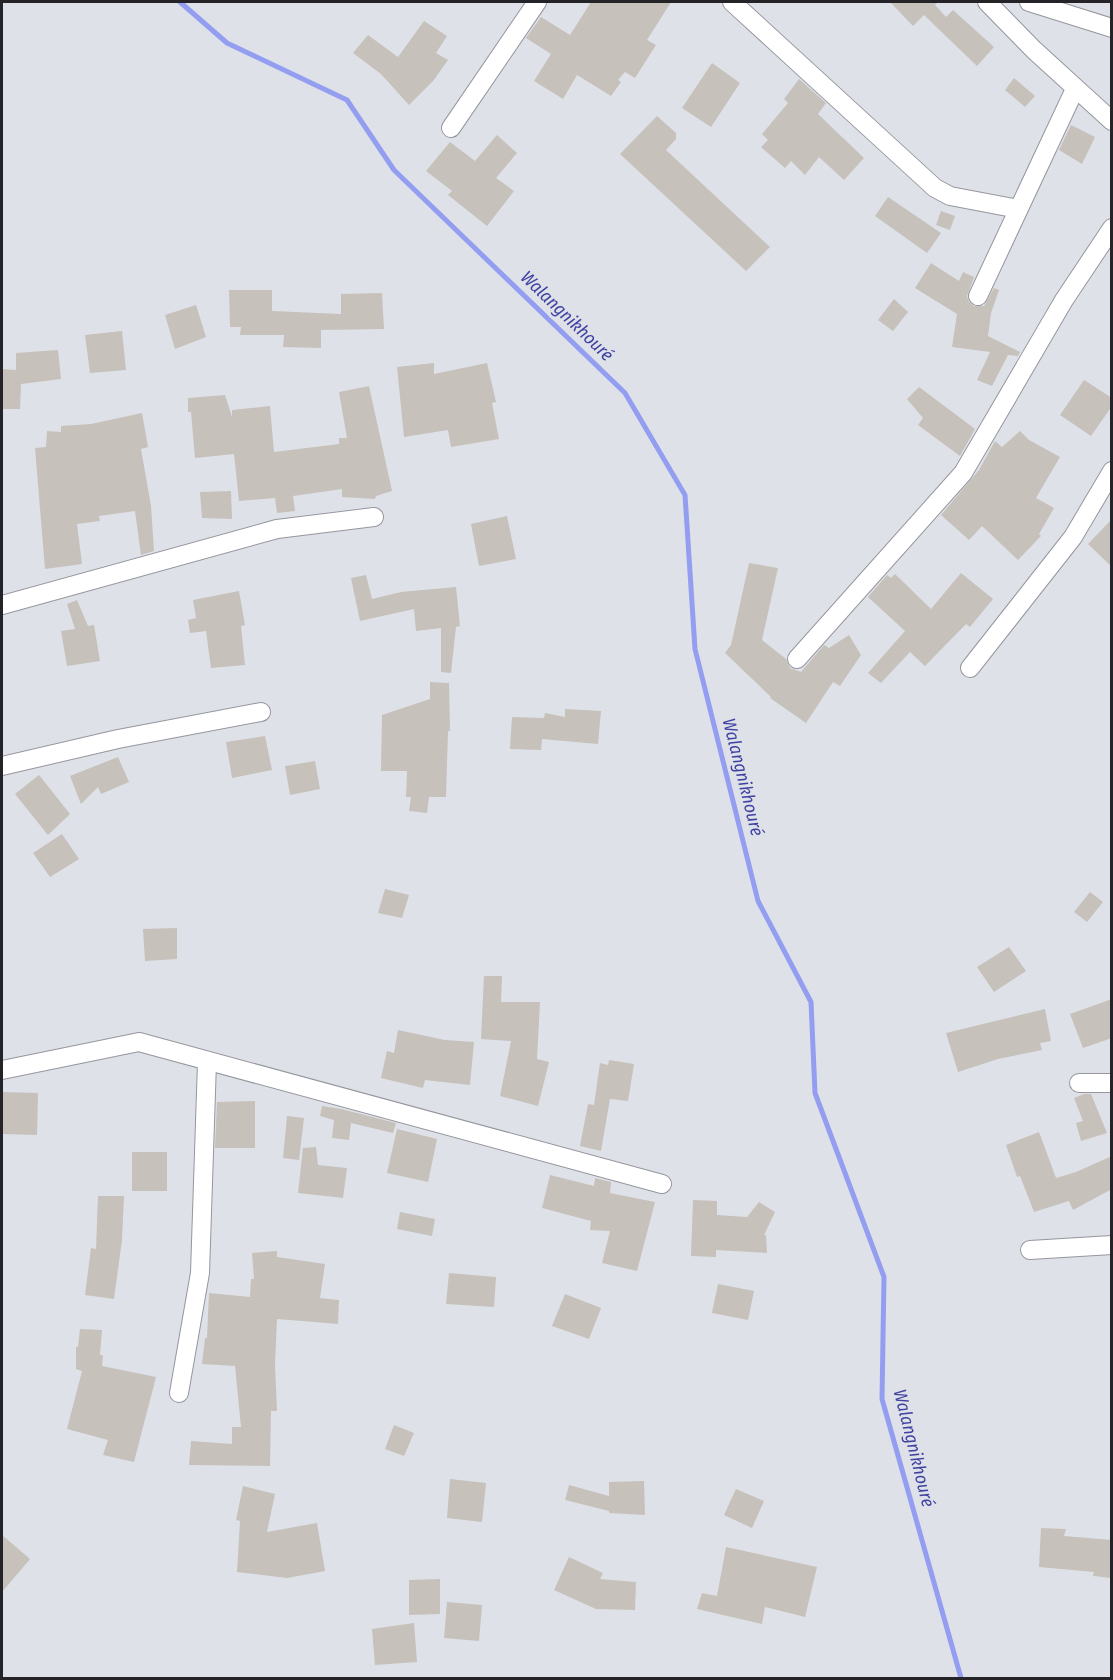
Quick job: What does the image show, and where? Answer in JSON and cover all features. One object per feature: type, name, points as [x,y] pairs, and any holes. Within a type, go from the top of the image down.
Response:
[{"type":"street","points":[[451,128],[537,2]]},
{"type":"street","points":[[732,2],[935,188],[950,195],[1018,209]]},
{"type":"street","points":[[1029,2],[1112,28]]},
{"type":"street","points":[[994,4],[1034,50],[1112,121]]},
{"type":"street","points":[[978,296],[1075,89]]},
{"type":"street","points":[[797,659],[963,473],[1064,300],[1112,228]]},
{"type":"street","points":[[970,668],[1073,537],[1112,471]]},
{"type":"street","points":[[2,605],[277,529],[374,517]]},
{"type":"street","points":[[2,766],[118,739],[261,712]]},
{"type":"street","points":[[2,1070],[139,1042],[662,1184]]},
{"type":"street","points":[[179,1393],[200,1273],[207,1062]]},
{"type":"street","points":[[1079,1083],[1112,1083]]},
{"type":"street","points":[[1030,1250],[1112,1245]]},
{"type":"building","points":[[591,2],[671,2],[647,40],[656,45],[635,78],[625,72],[618,80],[621,82],[611,96],[577,75],[563,99],[534,81],[551,54],[526,38],[541,17],[570,35]]},
{"type":"building","points":[[890,2],[938,2],[935,5],[946,17],[953,10],[994,47],[977,66],[924,15],[913,26]]},
{"type":"building","points":[[424,21],[447,36],[436,53],[448,60],[433,81],[409,105],[381,74],[353,53],[368,35],[398,57]]},
{"type":"building","points":[[712,63],[740,83],[711,127],[682,108]]},
{"type":"building","points":[[1014,78],[1035,96],[1025,107],[1005,90]]},
{"type":"building","points":[[799,79],[826,103],[818,114],[864,158],[844,180],[819,157],[805,175],[791,161],[785,168],[761,147],[768,140],[762,134],[788,103],[784,99]]},
{"type":"building","points":[[657,116],[676,133],[676,139],[666,150],[770,247],[746,271],[620,154]]},
{"type":"building","points":[[1071,125],[1095,137],[1082,164],[1059,150]]},
{"type":"building","points":[[497,135],[517,153],[496,178],[514,191],[487,226],[448,195],[452,191],[426,171],[450,142],[475,161]]},
{"type":"building","points":[[888,197],[941,233],[927,253],[875,216]]},
{"type":"building","points":[[941,211],[955,216],[950,230],[936,225]]},
{"type":"building","points":[[931,263],[959,281],[963,272],[974,277],[967,296],[969,302],[974,306],[984,306],[994,288],[999,290],[991,313],[988,336],[1020,352],[1018,356],[1008,355],[992,386],[977,380],[990,352],[952,347],[957,314],[915,288]]},
{"type":"building","points":[[229,290],[272,290],[272,311],[341,314],[341,294],[382,293],[384,329],[321,330],[321,348],[283,347],[284,335],[240,335],[241,327],[230,327]]},
{"type":"building","points":[[894,299],[908,312],[893,331],[878,320]]},
{"type":"building","points":[[196,305],[206,337],[175,349],[165,315]]},
{"type":"building","points":[[122,331],[126,370],[90,373],[85,335]]},
{"type":"building","points":[[58,350],[61,379],[21,384],[20,409],[2,409],[2,369],[16,370],[16,353]]},
{"type":"building","points":[[434,363],[434,374],[487,363],[496,402],[492,403],[499,439],[451,447],[448,430],[404,437],[397,367]]},
{"type":"building","points":[[1084,380],[1112,398],[1112,406],[1091,436],[1060,415]]},
{"type":"building","points":[[369,386],[392,491],[376,496],[375,499],[342,497],[342,489],[293,496],[295,511],[277,513],[275,498],[239,501],[234,454],[195,458],[188,398],[225,395],[232,417],[232,410],[270,406],[274,452],[339,444],[339,438],[347,438],[339,392]]},
{"type":"building","points":[[919,387],[975,429],[960,456],[918,425],[923,418],[907,399]]},
{"type":"building","points":[[142,413],[148,447],[141,449],[151,506],[154,551],[141,555],[135,511],[99,516],[100,521],[77,524],[82,564],[45,569],[35,448],[46,447],[47,431],[61,432],[61,426],[91,424]]},
{"type":"building","points":[[1020,431],[1029,440],[1060,457],[1036,498],[1054,508],[1039,534],[1041,536],[1018,560],[982,526],[969,540],[941,515],[979,470],[995,441],[1002,447]]},
{"type":"building","points":[[231,491],[232,519],[202,518],[200,492]]},
{"type":"building","points":[[507,516],[516,559],[479,566],[471,524]]},
{"type":"building","points":[[1112,519],[1112,567],[1088,544]]},
{"type":"building","points":[[749,563],[778,568],[762,640],[786,659],[790,668],[801,672],[824,645],[829,648],[849,635],[861,655],[840,686],[833,682],[806,723],[770,698],[725,653],[731,645]]},
{"type":"building","points":[[961,573],[993,599],[970,627],[966,624],[925,666],[910,652],[881,683],[868,673],[905,631],[868,597],[887,575],[891,578],[895,574],[931,609]]},
{"type":"building","points":[[366,575],[372,599],[401,592],[456,587],[460,626],[456,627],[451,673],[441,672],[441,628],[416,631],[414,609],[360,621],[351,578]]},
{"type":"building","points":[[239,591],[245,625],[241,626],[245,665],[211,668],[206,631],[190,633],[188,620],[196,618],[193,600]]},
{"type":"building","points":[[77,600],[88,626],[94,625],[100,661],[67,666],[61,631],[75,629],[67,604]]},
{"type":"building","points":[[430,682],[449,683],[450,731],[448,731],[446,797],[429,797],[427,813],[409,811],[411,797],[406,797],[407,771],[381,771],[382,715],[430,699]]},
{"type":"building","points":[[565,709],[601,711],[598,744],[542,739],[541,750],[510,749],[512,717],[544,718],[545,713],[565,717]]},
{"type":"building","points":[[265,736],[272,770],[232,778],[226,742]]},
{"type":"building","points":[[118,757],[129,782],[101,794],[98,787],[81,804],[70,776]]},
{"type":"building","points":[[315,761],[320,789],[290,795],[285,766]]},
{"type":"building","points":[[39,775],[70,814],[48,835],[15,794]]},
{"type":"building","points":[[62,834],[79,859],[50,877],[33,853]]},
{"type":"building","points":[[385,889],[409,895],[402,918],[378,913]]},
{"type":"building","points":[[1090,892],[1103,902],[1087,922],[1074,912]]},
{"type":"building","points":[[177,928],[177,959],[145,961],[143,929]]},
{"type":"building","points":[[1009,947],[1026,971],[994,992],[977,967]]},
{"type":"building","points":[[484,976],[502,976],[501,1002],[540,1002],[537,1059],[549,1062],[538,1106],[500,1096],[511,1041],[481,1039]]},
{"type":"building","points":[[1112,999],[1112,1038],[1083,1048],[1070,1014]]},
{"type":"building","points":[[1045,1009],[1051,1041],[1040,1043],[1042,1050],[998,1059],[958,1072],[946,1033]]},
{"type":"building","points":[[398,1030],[445,1040],[474,1042],[470,1085],[425,1080],[423,1088],[381,1078],[387,1051],[394,1053]]},
{"type":"building","points":[[609,1060],[634,1064],[628,1101],[610,1099],[601,1151],[580,1146],[588,1104],[594,1105],[600,1063],[608,1065]]},
{"type":"building","points":[[2,1092],[38,1093],[37,1135],[2,1134]]},
{"type":"building","points":[[1091,1094],[1107,1133],[1081,1141],[1076,1123],[1083,1121],[1074,1098]]},
{"type":"building","points":[[255,1101],[255,1148],[215,1148],[217,1102]]},
{"type":"building","points":[[322,1106],[396,1123],[393,1133],[351,1123],[349,1140],[332,1138],[334,1120],[320,1116]]},
{"type":"building","points":[[287,1116],[304,1118],[299,1160],[283,1158]]},
{"type":"building","points":[[397,1129],[437,1139],[428,1182],[387,1173]]},
{"type":"building","points":[[1039,1132],[1056,1178],[1112,1156],[1112,1189],[1073,1210],[1069,1201],[1034,1212],[1020,1176],[1017,1177],[1006,1145]]},
{"type":"building","points":[[316,1147],[318,1165],[347,1168],[343,1198],[298,1193],[303,1148]]},
{"type":"building","points":[[132,1152],[167,1152],[167,1191],[132,1191]]},
{"type":"building","points":[[550,1175],[594,1186],[595,1178],[611,1182],[610,1193],[655,1202],[637,1271],[602,1263],[610,1231],[590,1230],[591,1221],[542,1208]]},
{"type":"building","points":[[98,1196],[124,1196],[122,1240],[114,1299],[85,1295],[91,1248],[96,1249]]},
{"type":"building","points":[[693,1200],[717,1201],[717,1215],[747,1217],[759,1202],[775,1212],[764,1235],[766,1235],[767,1253],[716,1250],[716,1257],[691,1256]]},
{"type":"building","points":[[400,1212],[435,1219],[432,1236],[397,1229]]},
{"type":"building","points":[[277,1251],[277,1257],[325,1264],[320,1298],[339,1300],[338,1324],[277,1319],[275,1365],[277,1411],[271,1411],[270,1466],[189,1465],[191,1441],[232,1444],[232,1427],[241,1427],[235,1366],[202,1364],[205,1338],[207,1338],[209,1293],[250,1297],[251,1279],[254,1279],[252,1253]]},
{"type":"building","points":[[449,1273],[496,1277],[494,1307],[446,1304]]},
{"type":"building","points":[[718,1284],[754,1291],[748,1320],[712,1313]]},
{"type":"building","points":[[565,1294],[601,1308],[589,1339],[552,1326]]},
{"type":"building","points":[[80,1329],[102,1330],[100,1355],[103,1355],[102,1366],[156,1377],[134,1462],[103,1455],[108,1440],[67,1429],[82,1371],[76,1369],[76,1347],[78,1347]]},
{"type":"building","points":[[394,1425],[414,1433],[404,1456],[385,1449]]},
{"type":"building","points":[[450,1479],[486,1483],[482,1522],[447,1518]]},
{"type":"building","points":[[644,1481],[645,1515],[609,1513],[609,1511],[565,1500],[569,1485],[609,1496],[609,1482]]},
{"type":"building","points":[[243,1486],[275,1494],[267,1532],[317,1523],[325,1571],[287,1578],[237,1572],[240,1521],[236,1520]]},
{"type":"building","points":[[736,1489],[764,1501],[752,1528],[724,1515]]},
{"type":"building","points":[[1041,1528],[1066,1529],[1064,1536],[1112,1540],[1112,1578],[1093,1576],[1094,1572],[1039,1567]]},
{"type":"building","points":[[2,1535],[30,1559],[2,1592]]},
{"type":"building","points":[[726,1547],[817,1567],[805,1617],[765,1607],[762,1624],[697,1609],[702,1593],[717,1596]]},
{"type":"building","points":[[569,1557],[603,1573],[600,1579],[636,1582],[635,1610],[596,1609],[554,1590]]},
{"type":"building","points":[[440,1579],[440,1614],[409,1615],[409,1580]]},
{"type":"building","points":[[447,1602],[482,1605],[479,1641],[444,1638]]},
{"type":"building","points":[[414,1623],[417,1662],[375,1665],[372,1629]]},
{"type":"waterway","name":"Walangnikhouré","points":[[180,2],[227,43],[347,100],[394,170],[625,393],[685,495],[695,649],[758,901],[811,1002],[815,1093],[884,1277],[882,1399],[961,1678]]}]
